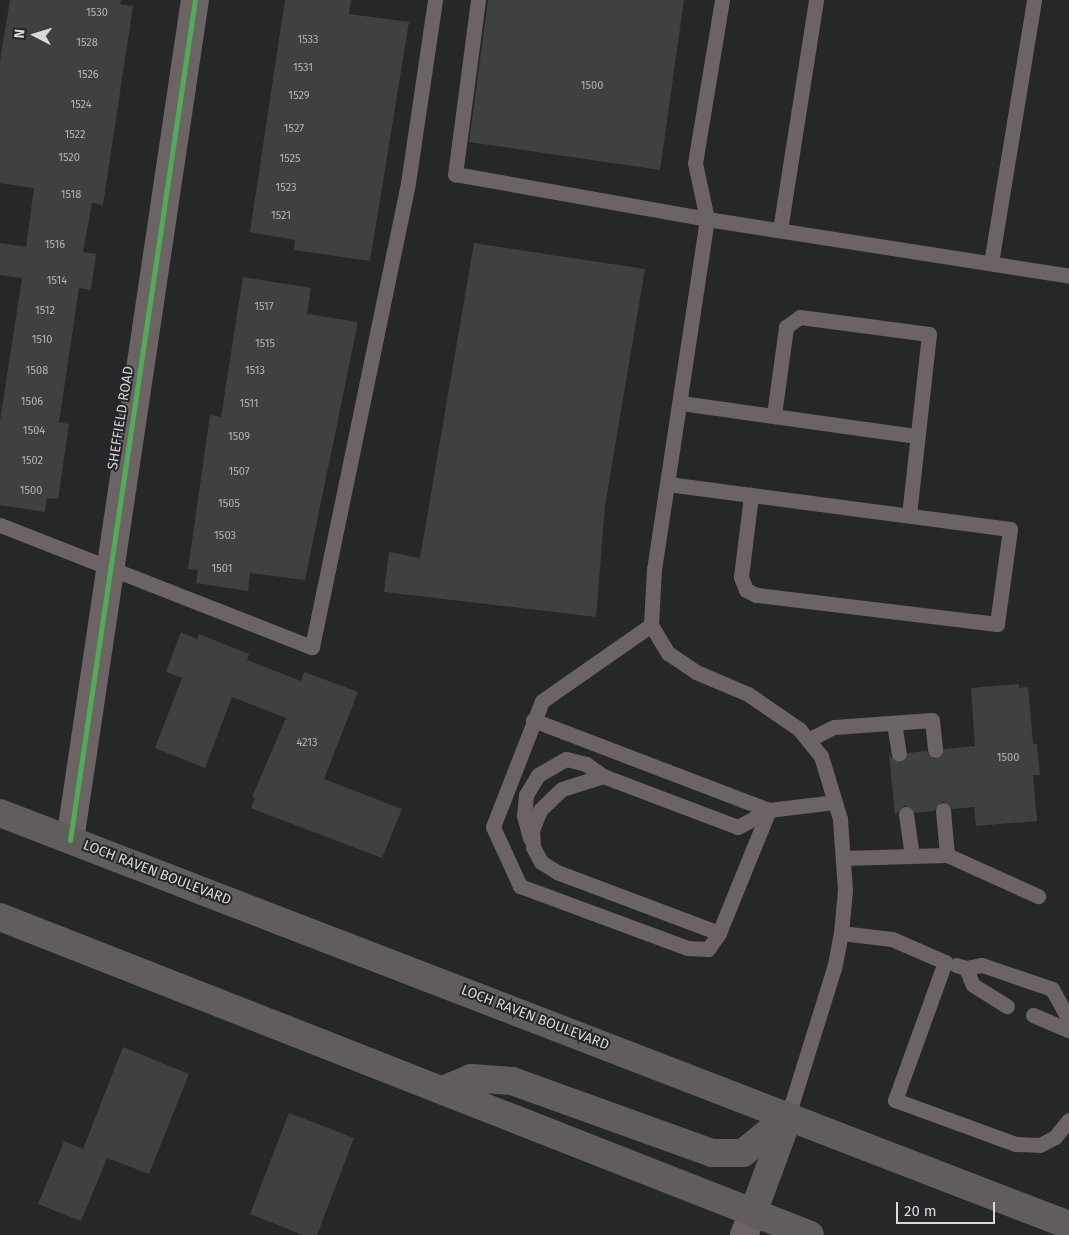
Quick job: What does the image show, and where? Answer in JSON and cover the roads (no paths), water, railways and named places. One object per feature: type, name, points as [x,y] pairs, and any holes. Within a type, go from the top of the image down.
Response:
[{"type":"main road","name":"LOCH RAVEN BOULEVARD","points":[[0,813],[1069,1224]]},
{"type":"main road","points":[[0,917],[443,1090],[748,1224],[810,1235]]},
{"type":"main road","points":[[443,1090],[470,1078],[512,1081],[712,1153],[743,1153],[788,1116]]},
{"type":"main road","points":[[748,1224],[788,1116]]},
{"type":"street","name":"SHEFFIELD ROAD","points":[[70,840],[195,0]]},
{"type":"lane","points":[[0,525],[110,571],[312,647],[408,183],[435,0]]},
{"type":"lane","points":[[478,0],[456,174],[707,219],[1069,276]]},
{"type":"lane","points":[[722,0],[696,163],[707,219],[681,403],[654,569],[651,625],[668,653],[696,672],[748,694],[799,729],[821,756],[834,802],[846,890],[841,933],[834,968],[788,1116]]},
{"type":"lane","points":[[780,230],[816,0]]},
{"type":"lane","points":[[991,263],[1034,0]]},
{"type":"lane","points":[[774,415],[786,327],[800,317],[929,334],[909,515]]},
{"type":"lane","points":[[681,403],[917,436]]},
{"type":"lane","points":[[668,484],[1010,529],[997,624],[756,595],[746,590],[741,577],[751,496]]},
{"type":"lane","points":[[651,625],[542,701],[493,826],[520,886],[688,948],[708,949],[720,933],[769,810]]},
{"type":"lane","points":[[533,720],[769,810]]},
{"type":"lane","points":[[808,740],[834,727],[932,720],[935,750]]},
{"type":"lane","points":[[894,723],[899,754]]},
{"type":"lane","points":[[720,933],[557,872],[541,862],[533,847],[524,815],[526,795],[538,775],[566,759],[586,764],[603,776],[738,827],[769,810],[834,802]]},
{"type":"lane","points":[[533,847],[532,830],[540,810],[562,789],[603,776]]},
{"type":"lane","points":[[943,810],[947,855]]},
{"type":"lane","points":[[906,814],[912,856]]},
{"type":"lane","points":[[843,858],[947,855],[1038,896]]},
{"type":"lane","points":[[841,933],[892,939],[945,962],[966,968],[982,965],[1052,989],[1069,1020]]},
{"type":"lane","points":[[945,962],[895,1100],[1015,1144],[1040,1145],[1055,1137],[1069,1120]]},
{"type":"lane","points":[[966,968],[973,985],[1007,1006]]},
{"type":"lane","points":[[1033,1015],[1069,1030]]}]
